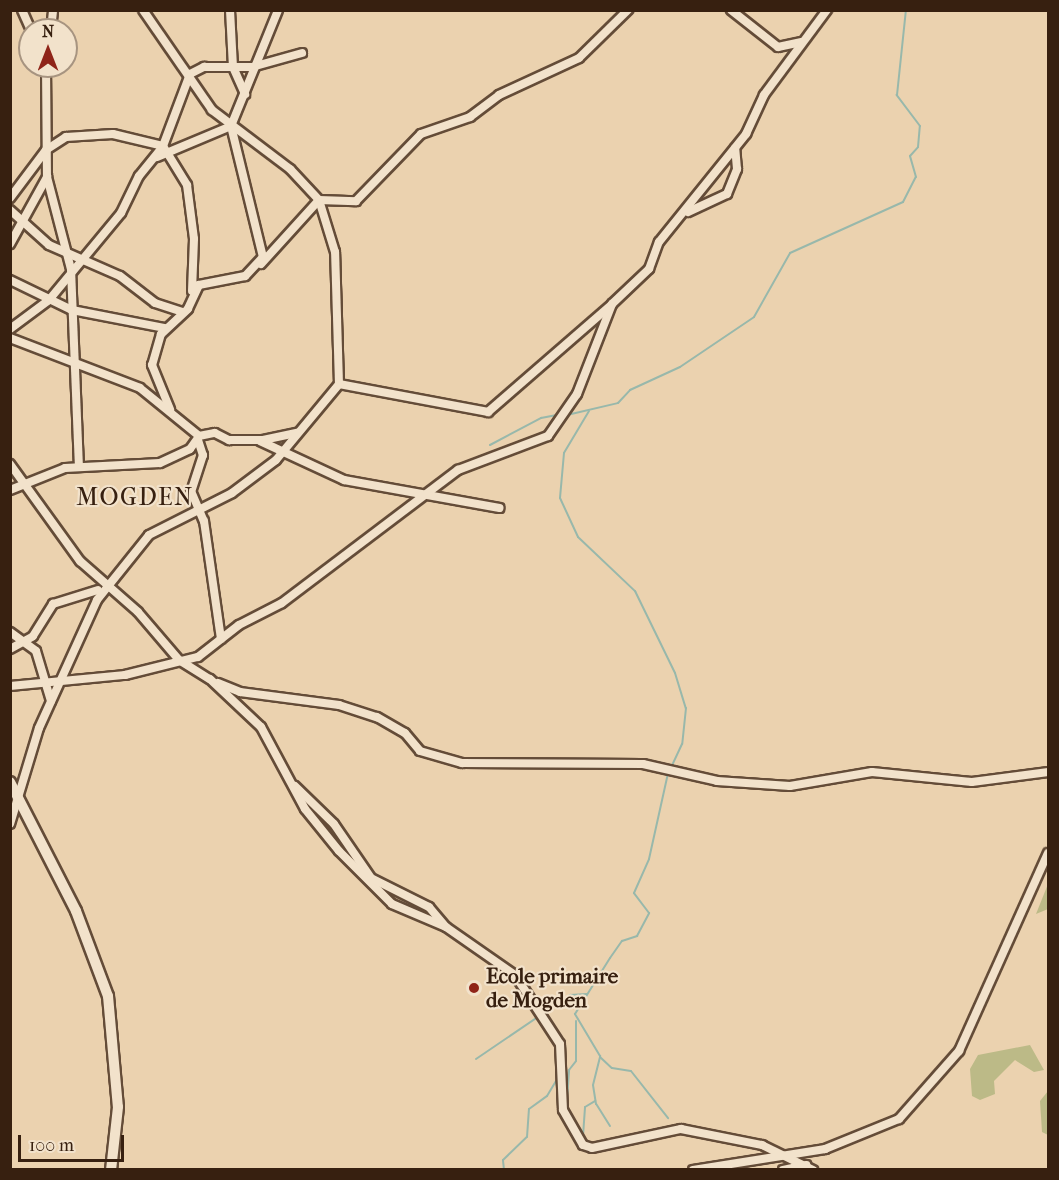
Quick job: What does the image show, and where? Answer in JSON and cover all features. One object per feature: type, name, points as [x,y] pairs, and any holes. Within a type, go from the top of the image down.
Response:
[{"type":"street","points":[[10,824],[51,701],[62,685],[78,634],[97,600],[110,587],[149,536],[232,493],[282,452],[339,384],[340,302],[332,280],[336,252],[319,200],[290,170],[212,110],[190,74],[143,10]]},
{"type":"street","points":[[230,10],[233,67],[245,94]]},
{"type":"street","points":[[261,264],[262,245],[231,126],[245,94],[252,67],[278,10]]},
{"type":"street","points":[[192,293],[206,281],[245,276],[261,264],[319,200],[356,201],[421,134],[470,117],[500,95],[579,58],[628,10]]},
{"type":"street","points":[[731,10],[778,47],[802,42]]},
{"type":"street","points":[[339,384],[488,412],[649,269],[659,242],[687,213],[735,148],[802,42],[827,10]]},
{"type":"street","points":[[170,409],[152,364],[165,328],[183,312],[192,293],[194,239],[187,185],[167,149],[190,74],[204,67],[252,67],[302,52]]},
{"type":"street","points":[[46,78],[47,177],[69,254],[71,269],[72,310],[78,361],[79,467]]},
{"type":"street","points":[[10,329],[50,300],[79,258],[121,213],[139,176],[157,157],[167,149],[231,126]]},
{"type":"street","points":[[10,198],[46,150],[66,137],[93,134],[167,149]]},
{"type":"street","points":[[687,213],[727,194],[737,169],[735,148]]},
{"type":"street","points":[[10,244],[24,224],[47,177]]},
{"type":"street","points":[[10,210],[24,224],[69,254],[120,276],[155,303],[183,312]]},
{"type":"street","points":[[10,280],[72,310],[165,328]]},
{"type":"street","points":[[10,686],[62,685],[198,657],[221,639],[282,603],[428,495],[458,470],[548,436],[577,394],[612,304]]},
{"type":"street","points":[[10,338],[78,361],[140,388],[170,409],[198,438],[202,460],[191,484],[201,510],[221,639]]},
{"type":"street","points":[[10,490],[46,472],[79,467],[160,463],[198,438],[215,433],[229,440],[258,440],[299,433]]},
{"type":"street","points":[[258,440],[344,480],[499,508]]},
{"type":"street","points":[[10,464],[28,483],[95,575],[110,587],[179,660],[210,679],[240,692],[339,705],[377,717],[405,733],[420,751],[471,764],[643,764],[717,781],[790,786],[872,772],[972,782],[1048,772]]},
{"type":"street","points":[[95,575],[97,600]]},
{"type":"street","points":[[10,649],[26,643],[53,604],[98,590]]},
{"type":"street","points":[[10,632],[26,643],[40,660],[49,686],[51,701]]},
{"type":"street","points":[[210,679],[261,727],[315,824],[371,878],[429,908],[446,927]]},
{"type":"street","points":[[10,782],[76,911],[108,996],[118,1097],[111,1170]]},
{"type":"street","points":[[294,785],[334,824],[392,904],[446,927],[514,975],[555,1035],[565,1057],[563,1110],[583,1145],[592,1148],[681,1129],[788,1155],[809,1167]]},
{"type":"street","points":[[693,1170],[788,1155],[879,1130],[917,1102],[959,1051],[1048,853]]},
{"type":"street","points":[[783,1170],[809,1167]]},
{"type":"shaded area","points":[[1048,884],[1048,909],[1036,914]]},
{"type":"shaded area","points":[[1030,1045],[1044,1070],[1034,1072],[1015,1060],[994,1081],[995,1094],[980,1100],[972,1096],[970,1069],[978,1055]]},
{"type":"shaded area","points":[[1048,1091],[1048,1135],[1042,1132],[1040,1101]]},
{"type":"waterway","points":[[567,415],[618,403],[630,390],[680,367],[754,317],[790,253],[903,202],[916,177],[910,156],[918,147],[920,126],[897,95],[906,10]]},
{"type":"waterway","points":[[589,411],[564,453],[560,498],[578,537],[635,591],[675,673],[686,708],[682,744],[671,768]]},
{"type":"waterway","points":[[490,445],[541,418],[561,414]]},
{"type":"waterway","points":[[610,1126],[596,1104],[593,1085],[600,1056],[575,1014],[622,941],[637,936],[649,913],[634,893],[649,859],[668,773]]},
{"type":"waterway","points":[[476,1059],[570,995],[587,994]]},
{"type":"waterway","points":[[567,1100],[569,1070],[576,1061],[576,1021]]},
{"type":"waterway","points":[[600,1057],[612,1068],[631,1071],[668,1118]]},
{"type":"waterway","points":[[504,1170],[503,1160],[527,1137],[529,1109],[547,1096],[559,1076]]},
{"type":"waterway","points":[[583,1136],[585,1107],[595,1101]]},
{"type":"place","name":"Ecole primaire de Mogden","points":[[474,988]]},
{"type":"district","name":"MOGDEN","points":[[135,498]]}]
